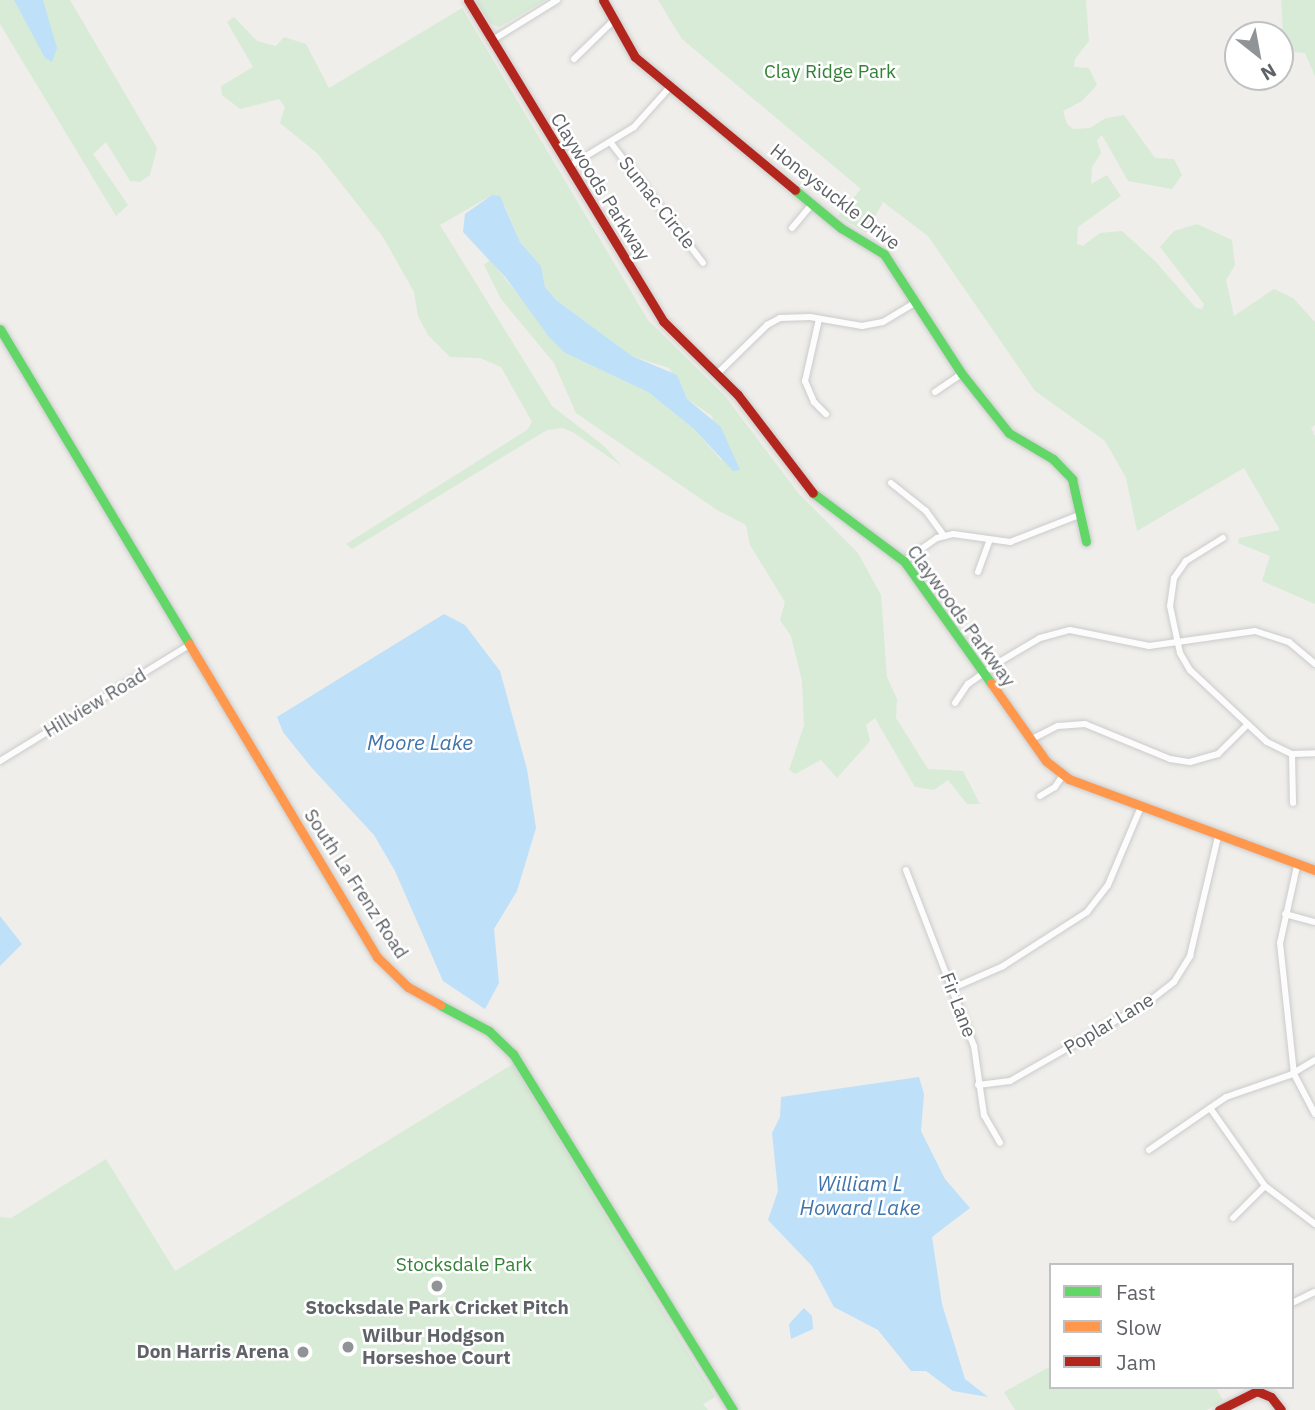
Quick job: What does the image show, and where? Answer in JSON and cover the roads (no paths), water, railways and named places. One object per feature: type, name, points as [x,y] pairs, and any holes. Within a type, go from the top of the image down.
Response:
[{"type":"street","name":"Claywoods Parkway","points":[[468,0],[567,168],[663,321],[717,374],[814,494],[904,561],[1029,741],[1063,775],[1218,837],[1315,870]]},
{"type":"street","points":[[491,41],[557,0]]},
{"type":"street","name":"Honeysuckle Drive","points":[[603,0],[635,57],[812,204],[884,254],[918,301],[962,374],[1009,433],[1063,468],[1072,479],[1086,541]]},
{"type":"street","points":[[574,59],[613,21]]},
{"type":"street","points":[[567,168],[634,127],[670,87]]},
{"type":"street","name":"Sumac Circle","points":[[611,143],[703,263]]},
{"type":"street","points":[[792,228],[812,204]]},
{"type":"street","points":[[717,374],[773,321],[794,316],[862,326],[883,322],[918,301]]},
{"type":"street","points":[[819,319],[806,381],[814,402],[825,414]]},
{"type":"street","name":"South La Frenz Road","points":[[0,329],[377,957],[408,988],[489,1031],[513,1054],[733,1410]]},
{"type":"street","points":[[935,392],[962,374]]},
{"type":"street","points":[[891,483],[926,511],[944,536]]},
{"type":"street","points":[[904,561],[944,536],[1010,542],[1082,514]]},
{"type":"street","points":[[1223,538],[1194,554],[1174,578],[1170,606],[1177,642],[1190,670],[1274,747],[1292,754],[1315,753]]},
{"type":"street","points":[[978,572],[989,541]]},
{"type":"street","points":[[955,703],[982,674],[1040,638],[1059,631],[1088,632],[1149,646],[1255,631],[1289,642],[1315,664]]},
{"type":"street","name":"Hillview Road","points":[[0,761],[189,645]]},
{"type":"street","points":[[1029,741],[1058,726],[1085,724],[1170,760],[1190,762],[1217,754],[1248,724]]},
{"type":"street","points":[[1292,754],[1293,803]]},
{"type":"street","points":[[1040,796],[1063,775]]},
{"type":"street","points":[[953,988],[1003,966],[1087,912],[1108,885],[1141,807]]},
{"type":"street","name":"Poplar Lane","points":[[978,1085],[1010,1081],[1147,1003],[1174,982],[1190,956],[1218,837]]},
{"type":"street","points":[[1297,866],[1284,914],[1280,943],[1294,1074],[1315,1114]]},
{"type":"street","name":"Fir Lane","points":[[906,870],[974,1046],[984,1115],[1000,1143]]},
{"type":"street","points":[[1284,914],[1315,922]]},
{"type":"street","points":[[1149,1150],[1237,1092],[1294,1074],[1315,1060]]},
{"type":"street","points":[[1210,1108],[1265,1186],[1315,1224]]},
{"type":"street","points":[[1233,1219],[1265,1186]]},
{"type":"street","points":[[1294,1302],[1315,1292]]},
{"type":"street","points":[[1219,1410],[1258,1391],[1271,1397],[1281,1410]]},
{"type":"water","points":[[14,0],[43,0],[57,48],[52,62],[45,58]]},
{"type":"water","points":[[492,195],[500,196],[520,242],[541,266],[545,287],[556,300],[632,356],[677,375],[687,399],[721,427],[740,470],[733,471],[694,429],[648,392],[565,353],[549,337],[506,278],[463,232],[465,214]]},
{"type":"water","name":"Moore Lake","points":[[444,614],[465,625],[500,671],[527,769],[536,828],[517,891],[494,929],[499,983],[485,1009],[443,981],[395,871],[374,835],[311,767],[283,732],[277,717]]},
{"type":"water","points":[[0,916],[22,944],[0,966]]},
{"type":"water","name":"William L Howard Lake","points":[[919,1077],[924,1094],[921,1131],[945,1179],[970,1208],[932,1237],[942,1304],[965,1379],[988,1397],[953,1391],[926,1371],[911,1371],[878,1330],[834,1307],[812,1266],[768,1220],[778,1191],[772,1133],[780,1117],[781,1097]]},
{"type":"water","points":[[804,1308],[812,1316],[813,1329],[791,1339],[789,1324]]},
{"type":"place","name":"Stocksdale Park Cricket Pitch","points":[[437,1286]]},
{"type":"place","name":"Wilbur Hodgson Horseshoe Court","points":[[348,1347]]},
{"type":"place","name":"Don Harris Arena","points":[[303,1352]]},
{"type":"park label","name":"Clay Ridge Park","points":[[830,72]]},
{"type":"park label","name":"Stocksdale Park","points":[[464,1265]]}]
